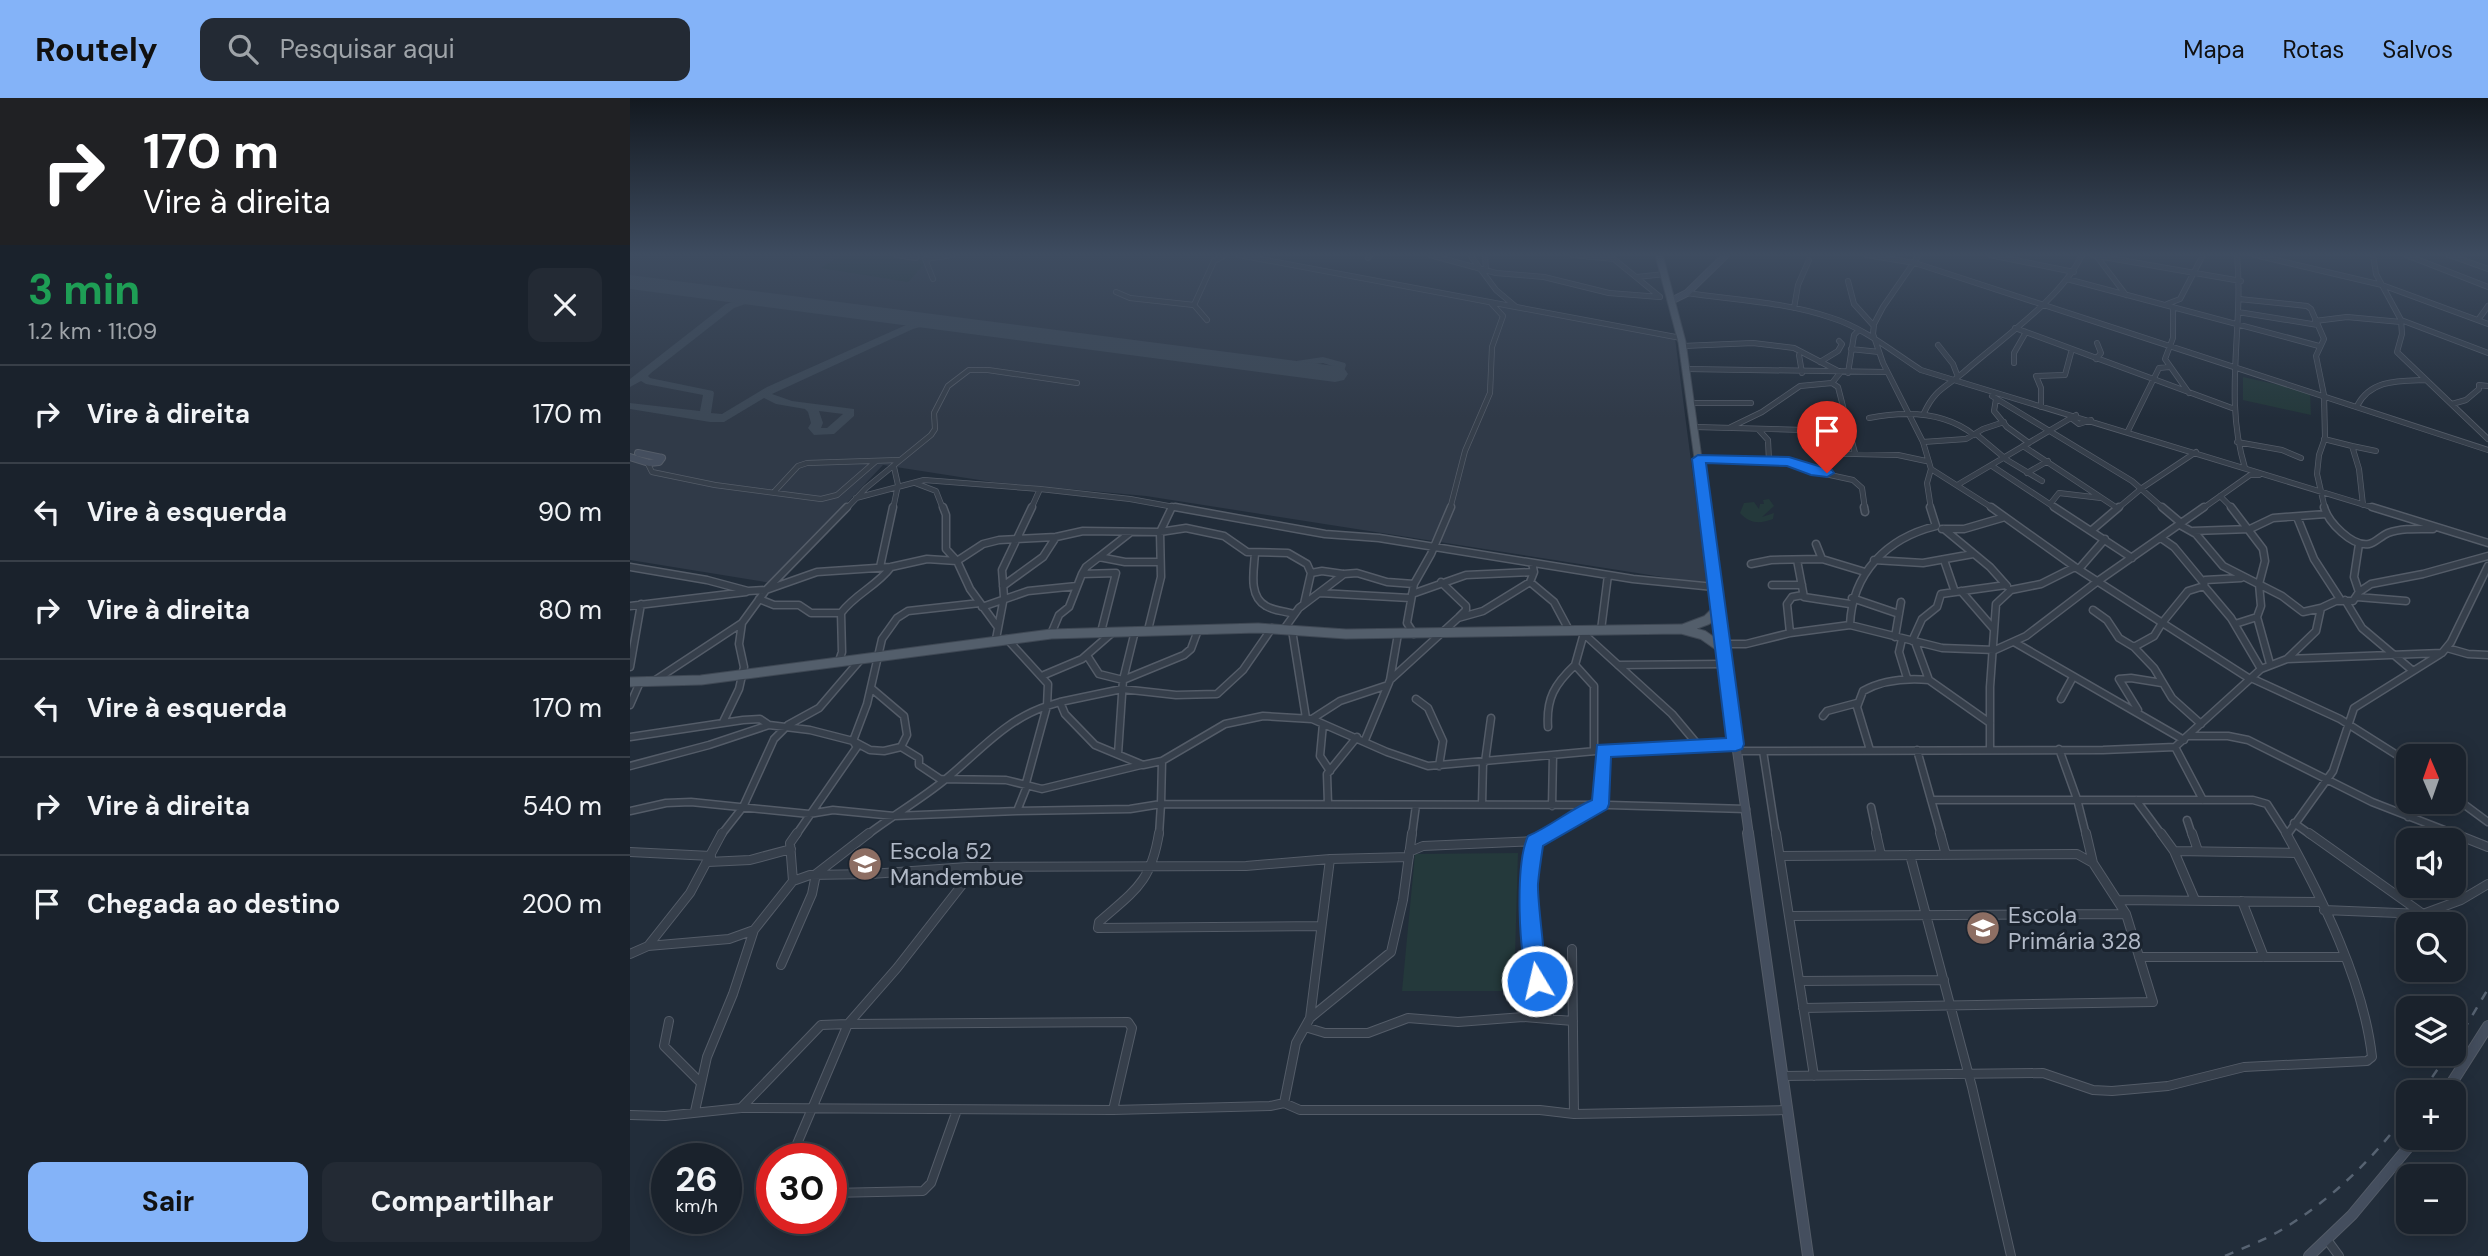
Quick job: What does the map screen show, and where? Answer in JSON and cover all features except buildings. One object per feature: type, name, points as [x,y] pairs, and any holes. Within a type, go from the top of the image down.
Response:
[{"type":"main road","points":[[1675,309],[1692,403],[1724,664],[1808,1256]]},
{"type":"main road","points":[[630,454],[660,456],[663,459],[659,462],[647,461],[630,454]]},
{"type":"main road","points":[[1681,629],[1707,620],[1717,610]]},
{"type":"main road","points":[[630,682],[701,680],[876,658],[1001,638],[1148,630],[1272,628],[1346,635],[1398,635],[1681,629],[1703,635],[1722,647]]},
{"type":"main road","points":[[2454,1080],[2488,1026]]},
{"type":"main road","points":[[2309,1256],[2328,1241],[2407,1150]]},
{"type":"street","points":[[1198,309],[1207,320]]},
{"type":"street","points":[[1414,634],[1406,623],[1414,584],[1455,496],[1465,451],[1490,393],[1492,347],[1503,316],[1497,309]]},
{"type":"street","points":[[1531,309],[1681,338]]},
{"type":"street","points":[[1798,309],[1833,318],[1859,330],[1921,370],[1956,379],[1981,390],[2143,488],[2181,524],[2193,531],[2223,566],[2282,596],[2303,612],[2321,608],[2330,601],[2353,601],[2371,584],[2423,574],[2488,556]]},
{"type":"street","points":[[1858,309],[1873,326],[1874,340],[1886,372],[1923,442],[1926,461],[1931,469],[1959,484],[2077,568],[2250,678],[2348,724],[2396,754]]},
{"type":"street","points":[[1873,326],[1884,309]]},
{"type":"street","points":[[1924,413],[1932,395],[1956,379],[2036,309]]},
{"type":"street","points":[[2058,309],[2488,450]]},
{"type":"street","points":[[2173,309],[2173,338],[2165,352],[2169,367],[2190,394]]},
{"type":"street","points":[[2178,309],[2319,346]]},
{"type":"street","points":[[2311,309],[2324,339],[2316,359],[2324,395],[2324,439],[2317,474],[2326,514],[2348,537],[2360,544],[2372,544],[2377,538],[2391,532],[2438,529]]},
{"type":"street","points":[[2395,309],[2401,321],[2402,334],[2396,350],[2488,439]]},
{"type":"street","points":[[2448,309],[2488,324]]},
{"type":"street","points":[[2478,320],[2486,309]]},
{"type":"street","points":[[2250,475],[2237,446],[2232,408],[2238,312],[2316,323],[2332,317],[2365,316],[2401,321],[2488,353]]},
{"type":"street","points":[[2015,328],[2232,408]]},
{"type":"street","points":[[1832,383],[1843,373],[1854,335],[1859,330]]},
{"type":"street","points":[[2014,363],[2014,353],[2026,332]]},
{"type":"street","points":[[1820,362],[1840,349],[1842,344],[1839,341]]},
{"type":"street","points":[[2096,359],[2101,353],[2097,343]]},
{"type":"street","points":[[1683,346],[1761,344],[1794,348],[1843,373]]},
{"type":"street","points":[[1938,345],[1953,364],[1956,379]]},
{"type":"street","points":[[1840,349],[1879,352]]},
{"type":"street","points":[[2041,407],[2041,388],[2036,376],[2065,375],[2072,349]]},
{"type":"street","points":[[1799,355],[1810,382]]},
{"type":"street","points":[[2128,431],[2152,380],[2160,368],[2169,367]]},
{"type":"street","points":[[1687,369],[1805,373],[1886,372]]},
{"type":"street","points":[[652,682],[742,623],[766,590],[856,498],[931,435],[935,429],[934,413],[948,386],[968,370],[988,370],[1077,383]]},
{"type":"street","points":[[2357,406],[2363,393],[2373,385],[2426,380]]},
{"type":"street","points":[[1729,428],[1765,410],[1797,385],[1810,382],[1832,383],[1838,387],[1854,453]]},
{"type":"street","points":[[2452,404],[2466,400],[2479,385],[2488,386]]},
{"type":"street","points":[[1981,390],[2073,417],[2079,424],[2091,421],[2128,431],[2488,543]]},
{"type":"street","points":[[1996,399],[1994,411],[2026,444],[2117,508]]},
{"type":"street","points":[[1692,403],[1751,404]]},
{"type":"street","points":[[1869,418],[1908,411],[1924,413],[1969,431],[2003,457],[2042,481]]},
{"type":"street","points":[[1959,484],[2073,417]]},
{"type":"street","points":[[1923,442],[1960,440],[2004,422]]},
{"type":"street","points":[[1695,427],[1821,430]]},
{"type":"street","points":[[1758,429],[1768,440],[1769,461]]},
{"type":"street","points":[[1804,430],[1813,453],[1898,455],[1926,461]]},
{"type":"street","points":[[2324,439],[2376,452]]},
{"type":"street","points":[[2237,446],[2282,450],[2301,458]]},
{"type":"street","points":[[2225,461],[2237,446]]},
{"type":"street","points":[[2352,446],[2359,469],[2364,505]]},
{"type":"street","points":[[2092,530],[2143,488],[2196,453]]},
{"type":"street","points":[[1698,459],[1789,461],[1816,472],[1853,480],[1863,488],[1864,512]]},
{"type":"street","points":[[774,492],[802,465],[899,460]]},
{"type":"street","points":[[647,461],[650,470],[715,485],[827,499],[836,495],[875,462]]},
{"type":"street","points":[[2027,472],[2048,461]]},
{"type":"street","points":[[656,472],[659,462]]},
{"type":"street","points":[[1992,466],[2132,558]]},
{"type":"street","points":[[880,567],[898,485],[894,467]]},
{"type":"street","points":[[1931,469],[1927,477],[1928,494],[1936,526]]},
{"type":"street","points":[[1722,647],[1756,643],[1790,633],[1850,625],[1913,642],[1955,649],[1994,650],[2014,642],[2250,475],[2263,474]]},
{"type":"street","points":[[856,498],[898,485],[931,479],[1040,489],[1130,499],[1325,534],[1389,539],[1608,575],[1714,587]]},
{"type":"street","points":[[910,482],[936,491],[946,514],[946,550],[957,561],[981,605],[997,626],[1001,638],[1044,675],[1050,688],[1017,811]]},
{"type":"street","points":[[997,626],[1004,597],[1002,570],[1040,489]]},
{"type":"street","points":[[2051,503],[2059,494],[2102,498]]},
{"type":"street","points":[[2220,496],[2250,529],[2265,555],[2259,584],[2261,606],[2257,617],[2270,664]]},
{"type":"street","points":[[1148,630],[1161,577],[1160,532],[1172,507]]},
{"type":"street","points":[[2193,531],[2250,529],[2266,519],[2326,514]]},
{"type":"street","points":[[1944,529],[1964,529],[2005,517]]},
{"type":"street","points":[[2297,517],[2314,559],[2362,628],[2413,671]]},
{"type":"street","points":[[1850,625],[1851,601],[1874,560],[1908,536],[1936,526],[1944,529],[1990,567],[2008,587]]},
{"type":"street","points":[[630,606],[766,590],[828,570],[891,567],[927,559],[957,561],[982,544],[1016,538],[1056,537],[1083,531],[1160,532],[1186,527],[1211,532],[1231,540],[1240,549],[1255,553],[1288,553],[1307,564],[1311,573],[1304,604]]},
{"type":"street","points":[[1051,634],[1059,615],[1069,607],[1086,567],[1132,531]]},
{"type":"street","points":[[1003,586],[1043,557],[1056,537]]},
{"type":"street","points":[[2161,538],[2174,547],[2235,624],[2261,669]]},
{"type":"street","points":[[1929,680],[1913,642],[1922,619],[1937,607],[1941,594],[2041,584],[2077,568],[2105,539]]},
{"type":"street","points":[[1816,544],[1822,559]]},
{"type":"street","points":[[2358,595],[2354,577],[2360,544]]},
{"type":"street","points":[[1255,553],[1252,578],[1264,605],[1294,614]]},
{"type":"street","points":[[1874,560],[1916,564],[1973,554]]},
{"type":"street","points":[[1099,557],[1125,562],[1159,562]]},
{"type":"street","points":[[1751,564],[1771,560],[1822,559],[1865,572]]},
{"type":"street","points":[[1797,560],[1803,595]]},
{"type":"street","points":[[1944,560],[1958,592],[1993,628]]},
{"type":"street","points":[[1458,618],[1483,611],[1530,582],[1534,572],[1532,563]]},
{"type":"street","points":[[2287,835],[2337,762],[2354,708],[2444,650],[2488,566]]},
{"type":"street","points":[[630,567],[719,583],[748,592]]},
{"type":"street","points":[[839,662],[842,652],[841,613],[851,600],[867,593],[882,580],[891,567]]},
{"type":"street","points":[[1320,593],[1411,596],[1459,576],[1534,572]]},
{"type":"street","points":[[1082,574],[1116,573],[1101,632]]},
{"type":"street","points":[[1311,573],[1357,573],[1387,582],[1414,584]]},
{"type":"street","points":[[1309,719],[1288,629],[1294,614],[1304,604],[1343,574]]},
{"type":"street","points":[[1601,630],[1608,575]]},
{"type":"street","points":[[2134,647],[2154,636],[2188,591],[2203,584],[2243,578]]},
{"type":"street","points":[[1530,582],[1561,609],[1569,630]]},
{"type":"street","points":[[1309,719],[1340,701],[1387,683],[1458,618],[1467,608],[1441,583]]},
{"type":"street","points":[[1772,585],[1802,585]]},
{"type":"street","points":[[853,741],[871,688],[876,658],[886,632],[900,614],[940,606],[981,605],[1042,589],[1077,586]]},
{"type":"street","points":[[1990,750],[1993,628],[1996,604],[2008,587]]},
{"type":"street","points":[[1790,633],[1787,604],[1792,597],[1803,595],[1806,598],[1851,601],[1899,614]]},
{"type":"street","points":[[2358,595],[2406,601]]},
{"type":"street","points":[[759,599],[774,605],[799,605],[811,613],[841,613]]},
{"type":"street","points":[[1901,602],[1899,652],[1907,678]]},
{"type":"street","points":[[630,667],[634,650],[634,623],[641,604]]},
{"type":"street","points":[[2287,659],[2318,632],[2321,608]]},
{"type":"street","points":[[2093,610],[2107,620],[2122,641],[2134,647],[2154,668],[2181,708],[2201,724]]},
{"type":"street","points":[[2235,624],[2257,617]]},
{"type":"street","points":[[723,722],[739,689],[744,667],[738,645],[742,623]]},
{"type":"street","points":[[781,965],[812,894],[817,874],[945,780],[1005,726],[1026,713],[1047,706],[1122,689],[1176,695],[1222,692],[1243,670],[1272,628]]},
{"type":"street","points":[[1088,656],[1099,674],[1123,680],[1184,655],[1191,649],[1198,630]]},
{"type":"street","points":[[1118,754],[1123,680],[1135,631]]},
{"type":"street","points":[[1044,675],[1075,664],[1088,656],[1101,647],[1113,632]]},
{"type":"street","points":[[1548,727],[1548,696],[1553,686],[1575,665],[1583,632],[1672,714],[1698,745]]},
{"type":"street","points":[[1328,804],[1327,777],[1361,739],[1387,683],[1398,635]]},
{"type":"street","points":[[2014,642],[2108,698],[2186,738],[2228,736],[2248,740],[2326,780],[2408,817],[2488,847]]},
{"type":"street","points":[[630,766],[709,745],[769,725],[788,725],[853,741],[870,750],[884,751],[901,747],[919,758],[919,765],[940,779],[1006,780],[1042,789],[1162,761],[1210,731],[1237,720],[1275,715],[1309,719],[1419,765],[1439,766],[1603,750],[1698,745],[1763,751],[2175,747],[2261,669],[2287,659],[2444,650],[2488,655]]},
{"type":"street","points":[[648,946],[690,893],[725,828],[743,807],[774,739],[788,725],[819,709],[861,659]]},
{"type":"street","points":[[1618,665],[1724,664]]},
{"type":"street","points":[[1575,665],[1594,686],[1594,751]]},
{"type":"street","points":[[2061,699],[2073,677]]},
{"type":"street","points":[[1870,750],[1857,703],[1867,687],[1907,678],[1929,680],[1990,723]]},
{"type":"street","points":[[2139,712],[2119,679],[2131,678],[2162,683]]},
{"type":"street","points":[[630,705],[640,682]]},
{"type":"street","points":[[871,688],[904,716],[907,735],[901,747]]},
{"type":"street","points":[[1416,699],[1428,708],[1443,741],[1439,766]]},
{"type":"street","points":[[1060,702],[1065,714],[1095,745],[1143,765]]},
{"type":"street","points":[[1823,716],[1827,711],[1836,711],[1850,703],[1857,703]]},
{"type":"street","points":[[1482,804],[1484,763],[1491,718]]},
{"type":"street","points":[[630,737],[723,722],[760,719],[769,725]]},
{"type":"street","points":[[1323,724],[1318,757],[1330,771]]},
{"type":"street","points":[[793,881],[790,843],[851,757],[857,747],[853,741]]},
{"type":"street","points":[[2175,747],[2203,800]]},
{"type":"street","points":[[1803,1008],[2152,1002],[2126,914],[2093,863],[2077,800],[2059,749]]},
{"type":"street","points":[[1598,804],[1603,750]]},
{"type":"street","points":[[1917,750],[1946,855]]},
{"type":"street","points":[[1763,751],[1814,1076]]},
{"type":"street","points":[[1552,806],[1553,755]]},
{"type":"street","points":[[1162,761],[1158,842],[1150,865],[1140,886],[1099,922],[1098,928],[1321,926]]},
{"type":"street","points":[[1782,1076],[2043,1073],[2093,1090],[2112,1091],[2168,1086],[2244,1067],[2367,1060],[2372,1057],[2361,1001],[2322,906],[2287,835],[2270,807],[2263,802],[1931,800]]},
{"type":"street","points":[[2136,800],[2174,851],[2195,900]]},
{"type":"street","points":[[630,811],[678,803],[810,814],[832,810],[894,816],[1130,809],[1161,804],[1598,804],[1746,809]]},
{"type":"street","points":[[695,1111],[700,1082],[754,930],[793,881],[800,877],[976,867],[1246,866],[1409,855],[1423,846],[1535,841],[1551,835],[1598,804]]},
{"type":"street","points":[[1284,1103],[1296,1043],[1310,1018],[1391,952],[1403,900],[1416,805]]},
{"type":"street","points":[[2466,806],[2488,822]]},
{"type":"street","points":[[1871,807],[1881,855]]},
{"type":"street","points":[[2408,817],[2411,814]]},
{"type":"street","points":[[2187,820],[2198,851]]},
{"type":"street","points":[[2294,823],[2420,912]]},
{"type":"street","points":[[1535,841],[1529,884],[1532,948],[1540,995],[1550,1019]]},
{"type":"street","points":[[630,852],[750,860],[791,849]]},
{"type":"street","points":[[2174,851],[2296,853]]},
{"type":"street","points":[[1780,856],[2077,854],[2093,863]]},
{"type":"street","points":[[1910,855],[1966,1074],[1972,1087],[2011,1256]]},
{"type":"street","points":[[1310,1018],[1330,859]]},
{"type":"street","points":[[798,1143],[848,1024],[897,968],[976,867]]},
{"type":"street","points":[[2428,912],[2460,900],[2488,884]]},
{"type":"street","points":[[2118,900],[2242,901],[2398,912]]},
{"type":"street","points":[[2242,901],[2264,957]]},
{"type":"street","points":[[1789,916],[2126,914]]},
{"type":"street","points":[[630,954],[648,946],[729,939],[754,930]]},
{"type":"street","points":[[1572,949],[1574,1114]]},
{"type":"street","points":[[2139,957],[2343,957]]},
{"type":"street","points":[[1799,981],[1944,980]]},
{"type":"street","points":[[1305,1027],[1325,1033],[1368,1033],[1408,1018],[1458,1022],[1522,1017],[1573,1021]]},
{"type":"street","points":[[669,1021],[664,1046],[700,1082]]},
{"type":"street","points":[[741,1108],[821,1025],[1128,1022],[1132,1028],[1113,1110]]},
{"type":"street","points":[[630,1115],[665,1116],[741,1108],[1113,1110],[1270,1106],[1284,1103],[1300,1110],[1540,1110],[1574,1114],[1787,1111]]},
{"type":"street","points":[[847,1193],[923,1191],[931,1183],[957,1110]]},
{"type":"street","points":[[2328,1241],[2339,1256]]},
{"type":"shaded area","points":[[630,309],[1520,309],[1675,338],[1707,584],[1146,496],[992,482],[883,465],[771,583],[630,560]]},
{"type":"green space","points":[[2243,377],[2310,392],[2311,415],[2243,400]]},
{"type":"green space","points":[[1769,499],[1774,506],[1762,517],[1774,513],[1773,519],[1755,522],[1740,513],[1744,503],[1754,502],[1759,509],[1760,504],[1764,504],[1763,500]]},
{"type":"green space","points":[[1518,853],[1514,991],[1402,991],[1415,854]]},
{"type":"taxiway","points":[[630,384],[726,309]]},
{"type":"taxiway","points":[[707,416],[724,418],[771,389],[910,327],[934,322]]},
{"type":"taxiway","points":[[1276,367],[1323,360],[1341,365],[1339,372],[1335,374]]},
{"type":"taxiway","points":[[647,371],[643,376],[646,381],[709,393],[705,414],[707,416]]},
{"type":"taxiway","points":[[770,390],[766,395],[771,398],[808,406]]},
{"type":"taxiway","points":[[630,406],[707,416]]},
{"type":"taxiway","points":[[808,406],[850,411],[850,414],[830,431],[818,432],[814,428],[817,423],[813,410],[808,406]]},
{"type":"runway","points":[[837,309],[1335,374]]},
{"type":"railway","points":[[2466,1026],[2488,989]]},
{"type":"railway","points":[[2430,1080],[2440,1066]]},
{"type":"railway","points":[[2225,1256],[2276,1233],[2318,1205],[2366,1161],[2396,1127]]},
{"type":"place","name":"Escola 52 Mandembue","points":[[865,864]]},
{"type":"place","name":"Escola Primária 328","points":[[1983,928]]},
{"type":"route","points":[[1537,981],[1532,948],[1529,884],[1535,841],[1551,835],[1581,813],[1600,804],[1603,750],[1736,744],[1698,459],[1789,461],[1816,472],[1827,473]]}]
